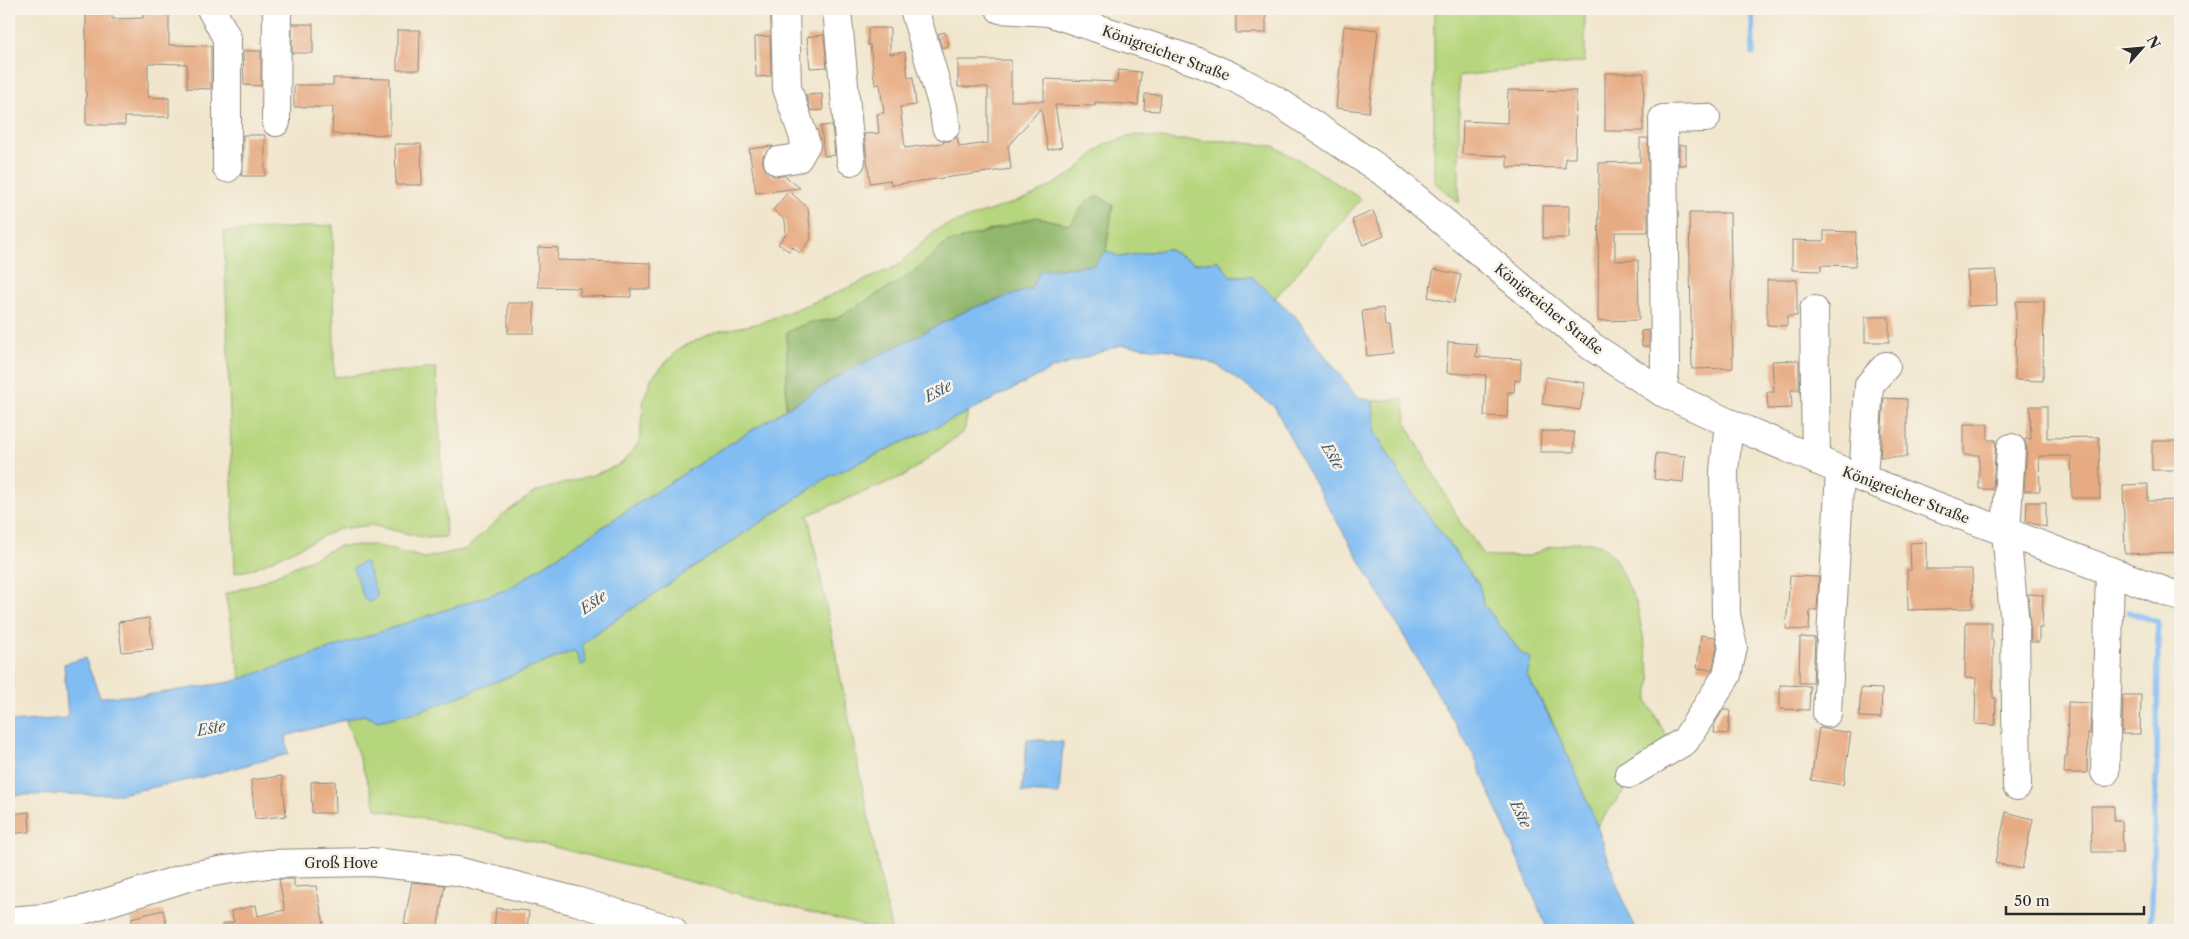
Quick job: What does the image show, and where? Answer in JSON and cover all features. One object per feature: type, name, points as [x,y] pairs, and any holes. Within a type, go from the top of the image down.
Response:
[{"type":"street","points":[[211,9],[227,38],[226,168]]},
{"type":"street","points":[[276,122],[278,9]]},
{"type":"street","points":[[778,161],[798,158],[806,144],[787,88],[785,9]]},
{"type":"street","points":[[837,9],[851,161]]},
{"type":"street","points":[[914,9],[943,106],[946,126]]},
{"type":"street","name":"Königreicher Straße","points":[[1000,9],[1049,12],[1201,63],[1235,78],[1280,102],[1388,175],[1591,346],[1662,392],[1729,423],[1840,469],[2180,598]]},
{"type":"street","points":[[1662,392],[1665,371],[1663,119],[1706,118]]},
{"type":"street","points":[[1814,310],[1840,469],[1827,713]]},
{"type":"street","points":[[1840,469],[1869,386],[1886,366]]},
{"type":"street","points":[[1629,774],[1685,741],[1727,674],[1733,648],[1726,614],[1724,471],[1729,423]]},
{"type":"street","points":[[2011,448],[2006,533],[2015,624],[2017,786]]},
{"type":"street","points":[[2105,772],[2110,572]]},
{"type":"street","name":"Groß Hove","points":[[9,922],[46,918],[82,910],[191,876],[225,870],[268,864],[371,862],[457,871],[576,901],[672,930]]},
{"type":"green space","points":[[1434,9],[1585,9],[1585,62],[1459,76],[1459,203],[1434,182]]},
{"type":"green space","points":[[1135,135],[1177,140],[1227,141],[1274,146],[1361,199],[1275,298],[1251,276],[1229,276],[1219,261],[1195,263],[1167,249],[1120,257],[1106,251],[1113,205],[1085,202],[1071,225],[1036,217],[947,243],[907,277],[835,319],[808,323],[787,332],[786,409],[712,455],[508,589],[241,679],[225,594],[259,583],[339,546],[374,545],[425,558],[466,549],[505,513],[535,492],[596,474],[621,464],[639,443],[644,398],[652,377],[680,348],[715,332],[760,323],[827,297],[897,266],[939,228],[1033,196],[1073,173],[1105,144]]},
{"type":"green space","points":[[1099,196],[1113,205],[1106,251],[1094,265],[1040,271],[1031,289],[970,309],[844,373],[786,409],[787,332],[808,323],[835,319],[907,277],[947,243],[1036,217],[1070,225],[1085,202]]},
{"type":"green space","points":[[333,225],[334,377],[436,368],[446,537],[425,538],[371,525],[339,529],[253,569],[235,573],[224,232]]},
{"type":"green space","points":[[1403,399],[1407,425],[1460,522],[1485,556],[1529,556],[1547,548],[1578,542],[1601,544],[1614,557],[1637,604],[1651,680],[1647,701],[1677,755],[1626,788],[1597,826],[1551,718],[1527,676],[1522,654],[1484,605],[1479,585],[1404,482],[1375,432],[1373,401]]},
{"type":"green space","points":[[968,412],[964,431],[906,475],[808,515],[891,930],[880,930],[515,837],[377,809],[346,720],[363,715],[378,721],[425,710],[573,651],[576,652],[581,666],[585,663],[582,644],[593,635],[828,477]]},
{"type":"water","name":"Este","points":[[1167,249],[1195,263],[1219,261],[1230,276],[1251,276],[1295,316],[1356,396],[1373,401],[1375,432],[1404,482],[1479,585],[1484,605],[1522,654],[1531,658],[1527,676],[1574,769],[1597,826],[1620,892],[1637,930],[1548,930],[1474,756],[1304,465],[1275,407],[1217,365],[1172,350],[1121,345],[1052,369],[968,412],[828,477],[593,635],[582,644],[586,663],[581,666],[576,652],[573,651],[425,710],[378,721],[363,715],[286,736],[288,754],[198,778],[120,794],[9,795],[9,722],[68,718],[64,664],[85,658],[100,697],[147,695],[231,682],[508,589],[712,455],[844,373],[970,309],[1031,289],[1040,271],[1094,265],[1106,251],[1120,257]]},
{"type":"water","points":[[363,562],[366,563],[377,595],[376,599],[368,602],[364,598],[353,568]]},
{"type":"water","points":[[1027,739],[1063,742],[1059,794],[1022,792]]},
{"type":"building","points":[[1236,9],[1266,9],[1266,33],[1236,33]]},
{"type":"building","points":[[86,12],[112,12],[112,19],[143,18],[143,14],[169,14],[169,45],[211,46],[211,89],[187,88],[187,64],[148,63],[148,97],[169,98],[169,117],[125,117],[125,125],[86,125]]},
{"type":"building","points":[[292,24],[313,24],[313,53],[292,53]]},
{"type":"building","points":[[1344,26],[1378,30],[1369,112],[1336,108]]},
{"type":"building","points":[[868,28],[890,28],[890,54],[905,52],[908,78],[913,77],[916,105],[900,107],[905,148],[944,143],[943,141],[949,141],[957,137],[959,147],[988,143],[988,87],[958,87],[958,60],[1011,60],[1011,101],[1044,101],[1044,79],[1117,82],[1118,70],[1141,72],[1138,105],[1095,102],[1095,106],[1055,105],[1062,147],[1048,150],[1041,108],[1008,146],[1011,169],[891,185],[890,180],[870,183],[864,134],[879,133],[877,114],[884,113],[880,84],[875,85],[870,45],[868,45]]},
{"type":"building","points":[[397,30],[420,30],[419,70],[397,70]]},
{"type":"building","points":[[945,32],[949,46],[942,48],[938,34]]},
{"type":"building","points":[[824,35],[827,67],[810,68],[807,37]]},
{"type":"building","points":[[770,36],[771,76],[756,77],[755,37]]},
{"type":"building","points":[[243,51],[261,51],[261,86],[244,85]]},
{"type":"building","points":[[1605,73],[1644,73],[1643,131],[1605,131]]},
{"type":"building","points":[[333,78],[390,79],[390,135],[332,134],[333,107],[294,107],[294,85],[333,85]]},
{"type":"building","points":[[1508,90],[1576,91],[1575,158],[1565,158],[1565,168],[1507,167],[1507,156],[1462,154],[1463,121],[1507,123]]},
{"type":"building","points":[[822,94],[823,110],[811,111],[806,95]]},
{"type":"building","points":[[1145,94],[1161,95],[1159,111],[1144,110]]},
{"type":"building","points":[[832,125],[835,155],[824,156],[821,126]]},
{"type":"building","points":[[243,135],[265,135],[265,176],[241,176],[243,168]]},
{"type":"building","points":[[1640,138],[1648,138],[1648,232],[1615,232],[1615,261],[1638,260],[1639,320],[1598,321],[1599,163],[1640,162]]},
{"type":"building","points":[[395,144],[421,144],[422,185],[396,185]]},
{"type":"building","points":[[1679,145],[1686,145],[1686,165],[1679,165]]},
{"type":"building","points":[[773,146],[763,156],[766,170],[773,176],[785,176],[800,188],[756,193],[749,149]]},
{"type":"building","points":[[789,191],[808,208],[811,239],[800,253],[793,247],[789,251],[778,244],[786,234],[785,220],[773,210]]},
{"type":"building","points":[[1543,206],[1569,206],[1569,238],[1543,238]]},
{"type":"building","points":[[1373,211],[1384,236],[1363,245],[1352,220]]},
{"type":"building","points":[[1689,213],[1730,213],[1733,368],[1692,369]]},
{"type":"building","points":[[1824,231],[1856,232],[1855,266],[1821,265],[1821,271],[1792,270],[1792,240],[1824,241]]},
{"type":"building","points":[[538,247],[558,248],[557,260],[651,263],[651,289],[631,289],[631,297],[580,296],[580,288],[538,287]]},
{"type":"building","points":[[1434,269],[1461,275],[1454,303],[1428,297]]},
{"type":"building","points":[[1996,270],[1997,305],[1968,306],[1967,271]]},
{"type":"building","points":[[1767,280],[1797,280],[1797,316],[1787,316],[1787,326],[1767,325]]},
{"type":"building","points":[[2016,301],[2044,301],[2043,381],[2015,380]]},
{"type":"building","points":[[508,303],[534,303],[534,333],[508,333]]},
{"type":"building","points":[[1383,308],[1385,326],[1390,326],[1393,353],[1367,356],[1362,311]]},
{"type":"building","points":[[1865,317],[1889,317],[1889,342],[1865,342]]},
{"type":"building","points":[[1649,330],[1649,346],[1642,346],[1641,331]]},
{"type":"building","points":[[1448,342],[1477,344],[1476,357],[1521,359],[1520,380],[1515,380],[1514,392],[1508,392],[1507,417],[1484,416],[1486,375],[1447,373]]},
{"type":"building","points":[[1799,360],[1799,390],[1791,390],[1792,408],[1768,409],[1767,392],[1774,392],[1772,361]]},
{"type":"building","points":[[1546,377],[1585,383],[1580,410],[1542,404]]},
{"type":"building","points":[[1884,398],[1907,399],[1907,457],[1880,457]]},
{"type":"building","points":[[2030,406],[2047,406],[2047,438],[2099,437],[2100,498],[2072,498],[2071,456],[2039,456],[2040,491],[2024,491],[2027,449],[2025,439],[2031,439]]},
{"type":"building","points":[[1964,424],[1988,424],[1988,440],[1996,440],[1993,489],[1979,489],[1979,455],[1964,455]]},
{"type":"building","points":[[1541,431],[1574,432],[1574,452],[1540,452]]},
{"type":"building","points":[[2152,441],[2180,441],[2180,470],[2152,470]]},
{"type":"building","points":[[1656,453],[1685,456],[1683,482],[1654,479]]},
{"type":"building","points":[[2148,484],[2148,501],[2180,500],[2180,552],[2125,554],[2123,485]]},
{"type":"building","points":[[2027,502],[2046,502],[2046,527],[2026,522]]},
{"type":"building","points":[[1926,542],[1926,569],[1972,569],[1973,608],[1908,610],[1907,570],[1911,570],[1910,543]]},
{"type":"building","points":[[1790,576],[1819,577],[1817,610],[1810,610],[1809,630],[1786,629]]},
{"type":"building","points":[[2028,594],[2043,595],[2042,628],[2039,628],[2039,642],[2031,642]]},
{"type":"building","points":[[149,618],[153,649],[122,652],[118,622]]},
{"type":"building","points":[[1966,622],[1991,622],[1991,639],[1993,639],[1993,698],[1996,698],[1995,725],[1975,724],[1976,678],[1965,678]]},
{"type":"building","points":[[1701,635],[1715,637],[1717,647],[1712,670],[1697,668]]},
{"type":"building","points":[[1800,637],[1815,638],[1813,683],[1799,683]]},
{"type":"building","points":[[1780,685],[1810,686],[1809,710],[1780,709]]},
{"type":"building","points":[[1861,688],[1882,689],[1881,718],[1859,717]]},
{"type":"building","points":[[2123,695],[2141,695],[2140,734],[2122,734]]},
{"type":"building","points":[[2068,702],[2091,703],[2087,773],[2064,773],[2065,756],[2067,756]]},
{"type":"building","points":[[1723,710],[1730,710],[1728,734],[1714,733],[1715,723]]},
{"type":"building","points":[[1819,728],[1851,733],[1843,785],[1811,780]]},
{"type":"building","points":[[282,776],[286,816],[255,819],[251,780]]},
{"type":"building","points":[[335,781],[336,813],[312,813],[311,782]]},
{"type":"building","points":[[2091,806],[2114,806],[2114,821],[2122,821],[2123,852],[2092,852]]},
{"type":"building","points":[[29,812],[30,832],[9,834],[9,814]]},
{"type":"building","points":[[2006,812],[2033,819],[2022,869],[1995,863]]},
{"type":"building","points":[[279,879],[294,879],[294,887],[316,886],[325,930],[223,930],[223,924],[234,922],[231,911],[256,905],[258,916],[285,910]]},
{"type":"building","points":[[412,882],[445,885],[437,930],[404,924]]},
{"type":"building","points":[[496,908],[529,911],[527,930],[494,929]]},
{"type":"building","points":[[163,910],[168,930],[134,930],[131,918]]},
{"type":"waterway","points":[[1752,9],[1753,53]]},
{"type":"waterway","points":[[2129,612],[2158,622],[2157,754],[2150,930]]}]
